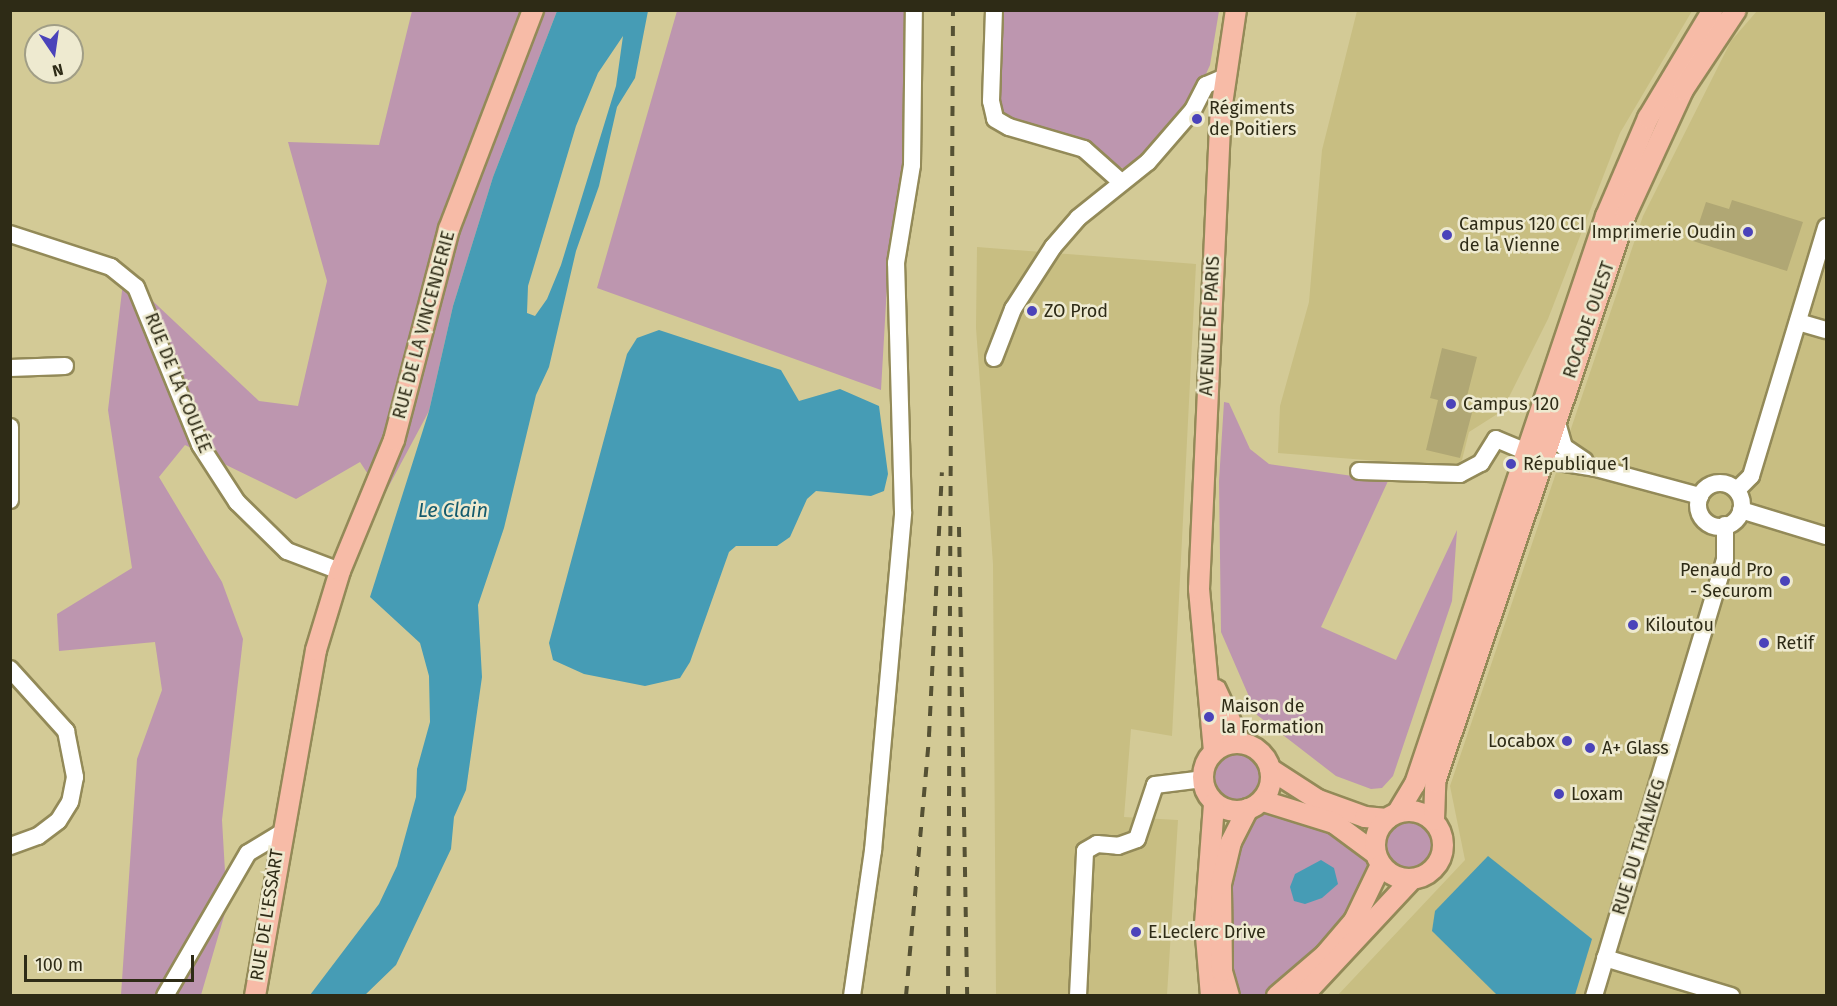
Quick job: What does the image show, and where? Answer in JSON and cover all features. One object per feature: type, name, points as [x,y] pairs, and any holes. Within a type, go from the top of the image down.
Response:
[{"type":"main road","name":"RUE DE LA VINCENDERIE","points":[[340,571],[394,440],[449,229],[533,10]]},
{"type":"main road","name":"AVENUE DE PARIS","points":[[1214,751],[1202,642],[1201,526],[1225,76],[1236,10]]},
{"type":"main road","points":[[1277,996],[1325,955],[1354,921],[1379,860],[1376,835],[1415,784],[1525,448],[1630,156],[1665,85],[1713,10]]},
{"type":"main road","name":"ROCADE OUEST","points":[[1434,820],[1435,782],[1543,454],[1646,165],[1683,90],[1736,10]]},
{"type":"main road","points":[[280,834],[316,650],[340,571]]},
{"type":"main road","name":"AVENUE DE PARIS","points":[[1202,642],[1221,704],[1240,742]]},
{"type":"main road","points":[[1211,996],[1205,924],[1215,803],[1203,779],[1214,751],[1240,742],[1254,747],[1270,769],[1318,800],[1365,817],[1392,816],[1417,811],[1434,820],[1443,838],[1442,857],[1430,873],[1411,880],[1303,996]]},
{"type":"main road","points":[[1229,996],[1222,971],[1221,884],[1231,842],[1270,786],[1270,769]]},
{"type":"main road","points":[[1215,803],[1230,811],[1255,805],[1334,824],[1399,878],[1411,880]]},
{"type":"main road","name":"RUE DE L'ESSART","points":[[255,996],[280,834]]},
{"type":"street","points":[[852,996],[878,807],[903,512],[896,263],[912,165],[914,10]]},
{"type":"street","points":[[994,10],[991,100],[995,119],[1008,128],[1084,149],[1121,182]]},
{"type":"street","points":[[994,358],[1013,309],[1053,247],[1121,182],[1148,162],[1192,111],[1206,85],[1225,76]]},
{"type":"street","points":[[1737,490],[1751,476],[1826,228]]},
{"type":"street","name":"RUE DE LA COULÉE","points":[[10,234],[111,267],[136,287],[200,445],[237,502],[278,545],[297,557],[340,571]]},
{"type":"street","points":[[1798,322],[1827,330]]},
{"type":"street","points":[[10,368],[65,366]]},
{"type":"street","points":[[1556,417],[1559,436],[1568,459]]},
{"type":"street","points":[[10,427],[10,500]]},
{"type":"street","points":[[1359,471],[1460,474],[1481,462],[1496,439],[1700,496]]},
{"type":"street","points":[[1532,487],[1568,459]]},
{"type":"street","points":[[1737,490],[1721,483],[1706,488],[1700,496],[1699,510],[1705,521],[1725,525],[1741,510]]},
{"type":"street","points":[[1737,490],[1741,510]]},
{"type":"street","points":[[1741,510],[1827,536]]},
{"type":"street","name":"RUE DU THALWEG","points":[[1594,996],[1725,560],[1725,525]]},
{"type":"street","points":[[10,846],[38,836],[58,820],[70,802],[75,777],[66,731],[13,676]]},
{"type":"street","points":[[1078,996],[1085,851],[1097,844],[1118,846],[1137,839],[1155,785],[1203,779]]},
{"type":"street","points":[[165,996],[248,853],[280,834]]},
{"type":"street","points":[[1605,958],[1731,996]]},
{"type":"shaded area","points":[[412,11],[557,11],[493,177],[453,306],[429,411],[383,497],[360,462],[296,499],[185,445],[159,477],[222,582],[243,639],[222,820],[227,906],[201,995],[121,995],[137,759],[162,690],[155,642],[59,651],[57,614],[132,568],[108,410],[124,274],[259,401],[298,406],[327,281],[288,142],[379,145]]},
{"type":"shaded area","points":[[677,11],[904,11],[905,167],[889,251],[881,390],[597,288]]},
{"type":"shaded area","points":[[998,11],[1219,11],[1210,65],[1197,94],[1159,141],[1125,169],[1009,123],[995,104]]},
{"type":"shaded area","name":"Campus 120 CCI de la Vienne","points":[[1357,11],[1692,11],[1620,133],[1548,319],[1502,411],[1469,432],[1462,460],[1454,467],[1278,453],[1280,406],[1309,302],[1322,150]]},
{"type":"shaded area","points":[[1757,11],[1826,11],[1826,995],[1337,996],[1465,860],[1450,786],[1643,216],[1731,41]]},
{"type":"shaded area","points":[[977,247],[1196,264],[1172,736],[1131,729],[1124,817],[1178,820],[1167,995],[996,995],[993,564],[976,328]]},
{"type":"shaded area","points":[[1224,402],[1229,403],[1250,449],[1269,464],[1388,481],[1321,627],[1396,660],[1457,530],[1452,601],[1393,776],[1382,788],[1371,789],[1336,776],[1257,715],[1221,632],[1219,481]]},
{"type":"shaded area","points":[[1238,754],[1254,761],[1261,777],[1254,793],[1238,800],[1222,793],[1215,777],[1222,761]]},
{"type":"shaded area","points":[[1263,809],[1304,817],[1366,851],[1372,876],[1330,939],[1274,990],[1264,995],[1239,995],[1229,971],[1229,866],[1254,813]]},
{"type":"shaded area","points":[[1410,822],[1426,829],[1433,845],[1426,861],[1410,868],[1394,861],[1387,845],[1394,829]]},
{"type":"water","name":"Le Clain","points":[[557,11],[648,11],[635,78],[617,107],[599,186],[576,251],[549,367],[536,395],[504,528],[478,605],[482,677],[466,790],[454,817],[451,849],[396,965],[365,995],[310,995],[379,904],[397,866],[416,797],[417,769],[430,722],[429,676],[420,643],[370,597],[429,411],[453,306],[493,177]],"holes":[[[623,36],[616,86],[561,265],[547,299],[535,316],[527,313],[528,286],[576,126],[598,73]]]},
{"type":"water","points":[[659,330],[781,370],[799,401],[840,389],[879,406],[888,474],[884,491],[871,496],[816,491],[807,499],[790,537],[777,546],[736,546],[729,552],[690,662],[680,678],[645,686],[584,674],[553,660],[549,643],[627,354],[637,338]]},
{"type":"water","points":[[1488,856],[1592,939],[1575,995],[1497,995],[1432,931],[1435,911]]},
{"type":"water","points":[[1321,860],[1334,868],[1338,884],[1322,898],[1305,904],[1294,901],[1290,887],[1295,874]]},
{"type":"building","name":"Imprimerie Oudin","points":[[1732,200],[1803,222],[1787,271],[1693,241],[1706,202],[1729,209]]},
{"type":"building","name":"Campus 120","points":[[1442,348],[1477,357],[1464,408],[1473,409],[1460,458],[1426,450],[1438,400],[1430,398]]},
{"type":"railway","points":[[948,996],[953,10]]},
{"type":"railway","points":[[906,996],[929,736],[942,472]]},
{"type":"railway","points":[[959,527],[967,996]]},
{"type":"place","name":"Régiments de Poitiers","points":[[1197,119]]},
{"type":"place","name":"Imprimerie Oudin","points":[[1748,232]]},
{"type":"place","name":"Campus 120 CCI de la Vienne","points":[[1447,235]]},
{"type":"place","name":"ZO Prod","points":[[1032,311]]},
{"type":"place","name":"Campus 120","points":[[1451,404]]},
{"type":"place","name":"République 1","points":[[1511,464]]},
{"type":"place","name":"Penaud Pro - Securom","points":[[1785,581]]},
{"type":"place","name":"Kiloutou","points":[[1633,625]]},
{"type":"place","name":"Retif","points":[[1764,643]]},
{"type":"place","name":"Maison de la Formation","points":[[1209,717]]},
{"type":"place","name":"Locabox","points":[[1567,741]]},
{"type":"place","name":"A+ Glass","points":[[1590,748]]},
{"type":"place","name":"Loxam","points":[[1559,794]]},
{"type":"place","name":"E.Leclerc Drive","points":[[1136,932]]}]
